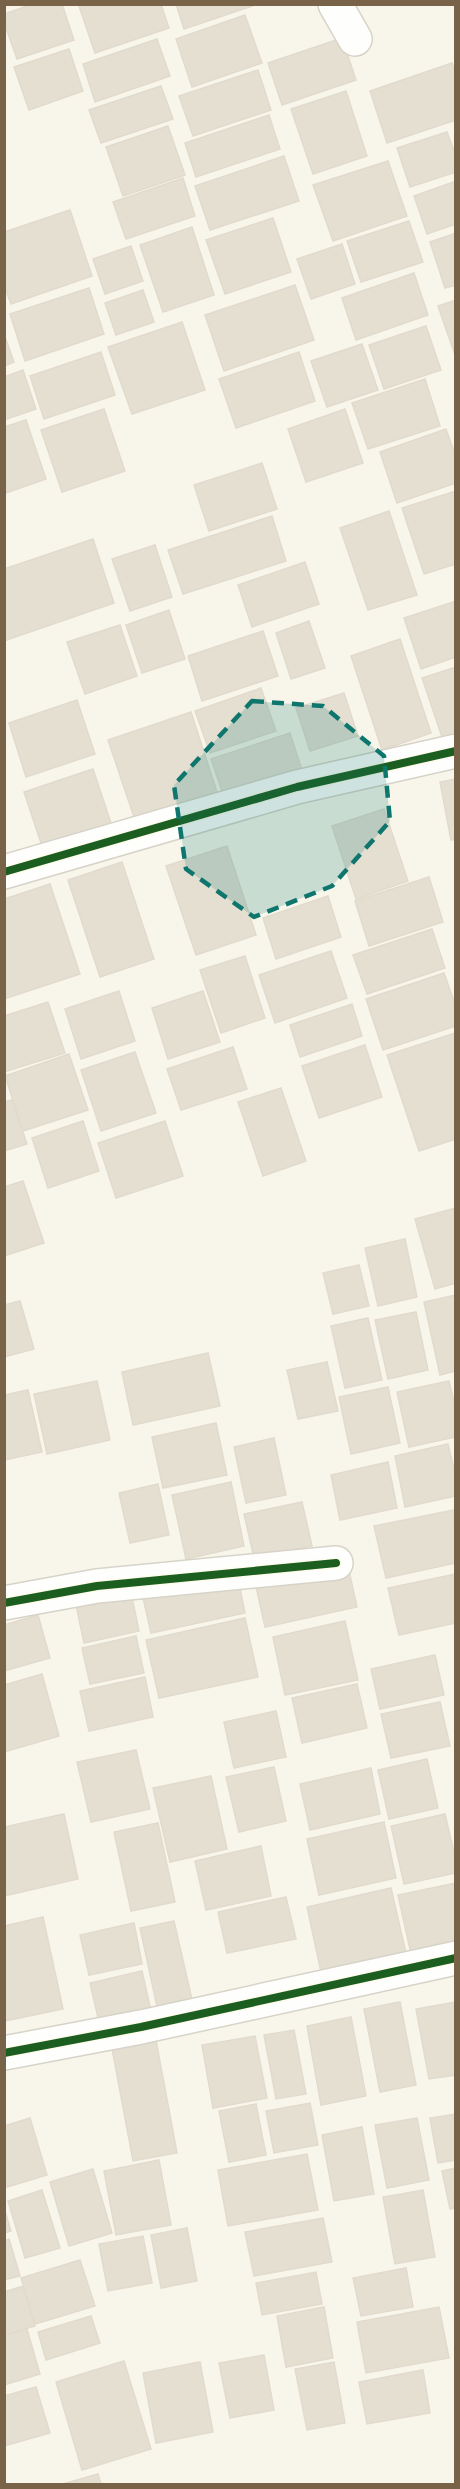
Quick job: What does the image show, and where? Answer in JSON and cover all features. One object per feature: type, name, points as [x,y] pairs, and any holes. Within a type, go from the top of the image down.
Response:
[{"type":"street","points":[[335,4],[355,39]]},
{"type":"street","points":[[4,872],[297,787],[456,751]]},
{"type":"street","points":[[4,1603],[97,1586],[336,1563]]},
{"type":"street","points":[[4,2053],[141,2027],[456,1958]]},
{"type":"highlighted area","points":[[252,701],[323,706],[384,756],[390,821],[332,886],[254,917],[186,869],[174,785]]},
{"type":"building","points":[[33,4],[62,4],[74,40],[17,59],[4,22],[4,14]]},
{"type":"building","points":[[82,4],[161,4],[169,28],[95,53],[79,6]]},
{"type":"building","points":[[176,4],[258,4],[184,29]]},
{"type":"building","points":[[245,15],[262,63],[192,87],[176,39]]},
{"type":"building","points":[[342,38],[356,80],[282,105],[268,63]]},
{"type":"building","points":[[157,39],[170,76],[95,102],[83,64]]},
{"type":"building","points":[[69,49],[83,91],[29,110],[14,67]]},
{"type":"building","points":[[452,63],[456,75],[456,120],[387,143],[370,91]]},
{"type":"building","points":[[258,70],[271,110],[193,136],[179,96]]},
{"type":"building","points":[[161,86],[173,119],[101,143],[89,110]]},
{"type":"building","points":[[346,91],[367,156],[313,174],[291,109]]},
{"type":"building","points":[[269,115],[280,149],[196,177],[185,143]]},
{"type":"building","points":[[168,126],[185,175],[123,196],[106,147]]},
{"type":"building","points":[[447,132],[456,156],[456,172],[410,187],[397,148]]},
{"type":"building","points":[[284,156],[299,201],[210,230],[195,186]]},
{"type":"building","points":[[388,161],[407,216],[333,241],[313,185]]},
{"type":"building","points":[[183,178],[195,216],[126,239],[113,202]]},
{"type":"building","points":[[456,181],[456,224],[427,234],[414,196]]},
{"type":"building","points":[[70,210],[92,276],[11,304],[4,286],[4,232]]},
{"type":"building","points":[[273,218],[291,272],[225,294],[206,240]]},
{"type":"building","points":[[409,221],[423,262],[361,282],[347,241]]},
{"type":"building","points":[[192,227],[214,295],[163,312],[140,245]]},
{"type":"building","points":[[456,233],[456,285],[445,288],[430,242]]},
{"type":"building","points":[[342,244],[355,284],[311,299],[297,259]]},
{"type":"building","points":[[131,246],[143,281],[105,294],[93,259]]},
{"type":"building","points":[[414,273],[428,315],[356,340],[342,298]]},
{"type":"building","points":[[295,285],[314,340],[224,371],[205,315]]},
{"type":"building","points":[[89,288],[104,334],[25,361],[10,314]]},
{"type":"building","points":[[143,290],[154,322],[116,335],[105,303]]},
{"type":"building","points":[[456,300],[456,355],[455,355],[438,306]]},
{"type":"building","points":[[182,322],[205,390],[132,414],[108,347]]},
{"type":"building","points":[[426,326],[441,370],[384,389],[369,345]]},
{"type":"building","points":[[4,334],[14,362],[4,366]]},
{"type":"building","points":[[362,344],[378,390],[327,407],[311,361]]},
{"type":"building","points":[[101,352],[115,395],[44,419],[30,376]]},
{"type":"building","points":[[299,352],[315,401],[236,428],[219,379]]},
{"type":"building","points":[[23,370],[36,409],[4,420],[4,377]]},
{"type":"building","points":[[425,379],[440,426],[368,449],[352,403]]},
{"type":"building","points":[[104,409],[125,471],[62,492],[41,430]]},
{"type":"building","points":[[345,409],[363,463],[306,482],[288,429]]},
{"type":"building","points":[[26,420],[46,479],[6,493],[4,427]]},
{"type":"building","points":[[446,429],[456,457],[456,483],[397,503],[380,452]]},
{"type":"building","points":[[262,463],[277,509],[209,531],[194,485]]},
{"type":"building","points":[[456,491],[456,564],[424,574],[402,508]]},
{"type":"building","points":[[389,511],[417,595],[368,610],[340,528]]},
{"type":"building","points":[[272,516],[286,561],[183,594],[168,550]]},
{"type":"building","points":[[93,539],[114,603],[4,641],[4,569]]},
{"type":"building","points":[[155,545],[172,597],[130,611],[112,559]]},
{"type":"building","points":[[305,562],[319,604],[252,627],[238,585]]},
{"type":"building","points":[[456,601],[456,657],[421,669],[404,618]]},
{"type":"building","points":[[169,610],[185,659],[142,673],[126,625]]},
{"type":"building","points":[[309,621],[325,668],[291,679],[276,633]]},
{"type":"building","points":[[120,625],[137,676],[85,694],[67,642]]},
{"type":"building","points":[[263,631],[278,676],[202,701],[188,656]]},
{"type":"building","points":[[400,639],[431,733],[382,750],[351,656]]},
{"type":"building","points":[[456,667],[456,736],[443,740],[422,678]]},
{"type":"building","points":[[261,688],[276,731],[210,753],[195,711]]},
{"type":"building","points":[[344,693],[358,736],[310,751],[296,708]]},
{"type":"building","points":[[77,700],[95,754],[26,777],[9,723]]},
{"type":"building","points":[[191,712],[218,795],[136,823],[108,740]]},
{"type":"building","points":[[290,733],[304,776],[226,803],[211,759]]},
{"type":"building","points":[[93,769],[113,829],[44,852],[24,792]]},
{"type":"building","points":[[456,779],[456,839],[451,840],[440,782]]},
{"type":"building","points":[[384,809],[408,881],[356,899],[332,826]]},
{"type":"building","points":[[227,846],[256,935],[196,955],[166,866]]},
{"type":"building","points":[[122,862],[154,959],[100,977],[68,880]]},
{"type":"building","points":[[429,877],[443,922],[369,946],[355,901]]},
{"type":"building","points":[[50,884],[80,974],[4,999],[4,899]]},
{"type":"building","points":[[328,896],[341,937],[276,959],[263,918]]},
{"type":"building","points":[[432,929],[445,968],[367,994],[353,955]]},
{"type":"building","points":[[331,951],[347,998],[275,1023],[259,975]]},
{"type":"building","points":[[245,956],[265,1018],[221,1033],[200,970]]},
{"type":"building","points":[[444,973],[456,1007],[456,1026],[383,1050],[366,999]]},
{"type":"building","points":[[119,991],[135,1041],[81,1059],[65,1009]]},
{"type":"building","points":[[203,991],[220,1042],[168,1059],[152,1008]]},
{"type":"building","points":[[48,1002],[65,1053],[4,1072],[4,1016]]},
{"type":"building","points":[[352,1004],[362,1036],[300,1057],[290,1025]]},
{"type":"building","points":[[455,1033],[456,1139],[419,1151],[387,1055]]},
{"type":"building","points":[[365,1045],[382,1097],[319,1118],[302,1066]]},
{"type":"building","points":[[233,1047],[247,1089],[181,1110],[167,1069]]},
{"type":"building","points":[[135,1052],[156,1113],[101,1131],[81,1070]]},
{"type":"building","points":[[69,1054],[88,1110],[23,1131],[5,1076]]},
{"type":"building","points":[[281,1088],[306,1161],[263,1176],[238,1102]]},
{"type":"building","points":[[12,1100],[27,1144],[4,1151],[4,1102]]},
{"type":"building","points":[[83,1121],[99,1171],[48,1188],[32,1138]]},
{"type":"building","points":[[165,1121],[183,1176],[116,1198],[98,1143]]},
{"type":"building","points":[[23,1181],[44,1243],[4,1256],[4,1187]]},
{"type":"building","points":[[456,1208],[456,1283],[435,1289],[415,1219]]},
{"type":"building","points":[[405,1239],[417,1297],[378,1306],[365,1248]]},
{"type":"building","points":[[359,1265],[369,1306],[333,1314],[323,1273]]},
{"type":"building","points":[[456,1295],[456,1371],[440,1375],[424,1302]]},
{"type":"building","points":[[20,1301],[34,1349],[4,1357],[4,1305]]},
{"type":"building","points":[[416,1312],[428,1370],[388,1379],[375,1320]]},
{"type":"building","points":[[368,1318],[382,1380],[345,1388],[331,1326]]},
{"type":"building","points":[[208,1353],[220,1406],[133,1425],[122,1372]]},
{"type":"building","points":[[327,1362],[338,1411],[298,1419],[287,1370]]},
{"type":"building","points":[[97,1381],[110,1440],[47,1454],[34,1394]]},
{"type":"building","points":[[449,1381],[456,1410],[456,1437],[409,1447],[397,1392]]},
{"type":"building","points":[[388,1387],[400,1443],[351,1454],[339,1397]]},
{"type":"building","points":[[28,1390],[42,1452],[4,1460],[4,1395]]},
{"type":"building","points":[[216,1423],[227,1475],[163,1488],[152,1437]]},
{"type":"building","points":[[274,1438],[286,1495],[246,1503],[234,1447]]},
{"type":"building","points":[[448,1444],[456,1477],[456,1496],[405,1507],[395,1456]]},
{"type":"building","points":[[388,1462],[397,1508],[340,1520],[331,1475]]},
{"type":"building","points":[[231,1482],[244,1546],[186,1559],[172,1495]]},
{"type":"building","points":[[158,1484],[169,1535],[130,1543],[119,1493]]},
{"type":"building","points":[[302,1502],[312,1546],[254,1558],[244,1514]]},
{"type":"building","points":[[454,1510],[456,1563],[386,1578],[374,1526]]},
{"type":"building","points":[[345,1553],[357,1607],[265,1627],[253,1573]]},
{"type":"building","points":[[234,1559],[245,1613],[151,1633],[139,1580]]},
{"type":"building","points":[[456,1574],[456,1623],[399,1635],[388,1588]]},
{"type":"building","points":[[130,1588],[139,1631],[84,1643],[75,1600]]},
{"type":"building","points":[[38,1615],[50,1658],[4,1671],[4,1625]]},
{"type":"building","points":[[245,1618],[258,1677],[159,1698],[146,1640]]},
{"type":"building","points":[[345,1621],[358,1680],[285,1695],[273,1637]]},
{"type":"building","points":[[136,1636],[144,1673],[90,1684],[82,1648]]},
{"type":"building","points":[[435,1655],[444,1695],[380,1709],[371,1669]]},
{"type":"building","points":[[42,1674],[59,1736],[4,1752],[4,1685]]},
{"type":"building","points":[[145,1677],[153,1717],[89,1731],[80,1691]]},
{"type":"building","points":[[357,1684],[367,1728],[302,1743],[292,1698]]},
{"type":"building","points":[[440,1702],[450,1746],[391,1758],[381,1714]]},
{"type":"building","points":[[276,1711],[286,1757],[234,1768],[224,1722]]},
{"type":"building","points":[[136,1750],[150,1809],[91,1822],[77,1762]]},
{"type":"building","points":[[427,1759],[438,1808],[389,1819],[378,1770]]},
{"type":"building","points":[[274,1767],[286,1821],[239,1832],[226,1777]]},
{"type":"building","points":[[371,1768],[380,1814],[310,1830],[300,1784]]},
{"type":"building","points":[[211,1776],[227,1849],[170,1862],[153,1788]]},
{"type":"building","points":[[64,1814],[78,1879],[4,1896],[4,1827]]},
{"type":"building","points":[[445,1814],[456,1861],[456,1873],[404,1884],[391,1826]]},
{"type":"building","points":[[384,1822],[396,1878],[319,1895],[307,1839]]},
{"type":"building","points":[[158,1823],[175,1902],[131,1911],[114,1832]]},
{"type":"building","points":[[261,1846],[271,1896],[206,1910],[195,1861]]},
{"type":"building","points":[[456,1883],[456,1954],[413,1963],[398,1895]]},
{"type":"building","points":[[391,1888],[408,1962],[323,1981],[307,1907]]},
{"type":"building","points":[[286,1897],[296,1939],[227,1953],[218,1912]]},
{"type":"building","points":[[43,1917],[63,2009],[5,2021],[4,1926]]},
{"type":"building","points":[[174,1921],[193,2004],[158,2011],[140,1928]]},
{"type":"building","points":[[134,1923],[142,1964],[89,1975],[80,1935]]},
{"type":"building","points":[[142,1971],[151,2011],[99,2022],[90,1983]]},
{"type":"building","points":[[400,2002],[416,2085],[380,2092],[364,2009]]},
{"type":"building","points":[[456,2002],[456,2075],[429,2079],[416,2009]]},
{"type":"building","points":[[351,2017],[366,2096],[321,2105],[307,2026]]},
{"type":"building","points":[[294,2030],[306,2094],[276,2099],[264,2035]]},
{"type":"building","points":[[155,2035],[177,2153],[133,2161],[111,2043]]},
{"type":"building","points":[[255,2036],[267,2098],[213,2108],[202,2045]]},
{"type":"building","points":[[310,2103],[318,2145],[274,2153],[266,2111]]},
{"type":"building","points":[[256,2104],[266,2155],[229,2162],[219,2111]]},
{"type":"building","points":[[456,2114],[456,2160],[438,2163],[430,2118]]},
{"type":"building","points":[[30,2118],[47,2175],[4,2188],[4,2126]]},
{"type":"building","points":[[417,2118],[429,2180],[387,2188],[375,2125]]},
{"type":"building","points":[[362,2127],[374,2194],[334,2201],[322,2135]]},
{"type":"building","points":[[307,2154],[318,2210],[228,2226],[218,2170]]},
{"type":"building","points":[[159,2160],[171,2225],[116,2235],[104,2171]]},
{"type":"building","points":[[456,2168],[456,2208],[450,2209],[442,2171]]},
{"type":"building","points":[[93,2169],[112,2233],[69,2246],[50,2182]]},
{"type":"building","points":[[42,2190],[60,2248],[25,2258],[8,2201]]},
{"type":"building","points":[[423,2190],[435,2257],[395,2264],[383,2197]]},
{"type":"building","points":[[4,2208],[11,2231],[4,2233]]},
{"type":"building","points":[[323,2218],[332,2262],[254,2276],[245,2232]]},
{"type":"building","points":[[187,2228],[197,2281],[161,2288],[151,2235]]},
{"type":"building","points":[[143,2236],[152,2283],[108,2291],[99,2244]]},
{"type":"building","points":[[9,2239],[20,2276],[4,2280],[4,2241]]},
{"type":"building","points":[[80,2260],[95,2306],[35,2324],[21,2278]]},
{"type":"building","points":[[406,2268],[413,2307],[361,2316],[353,2278]]},
{"type":"building","points":[[316,2272],[322,2304],[262,2315],[256,2283]]},
{"type":"building","points":[[23,2286],[35,2326],[4,2335],[4,2292]]},
{"type":"building","points":[[324,2307],[333,2358],[286,2367],[277,2316]]},
{"type":"building","points":[[439,2307],[449,2358],[366,2373],[357,2322]]},
{"type":"building","points":[[91,2316],[100,2343],[46,2360],[38,2332]]},
{"type":"building","points":[[27,2329],[40,2374],[4,2385],[4,2335]]},
{"type":"building","points":[[264,2355],[274,2410],[230,2418],[219,2363]]},
{"type":"building","points":[[124,2361],[151,2449],[82,2470],[56,2382]]},
{"type":"building","points":[[200,2362],[213,2432],[156,2443],[143,2373]]},
{"type":"building","points":[[334,2362],[345,2423],[307,2430],[295,2369]]},
{"type":"building","points":[[423,2370],[430,2413],[367,2424],[359,2382]]},
{"type":"building","points":[[36,2387],[50,2433],[4,2446],[4,2396]]},
{"type":"building","points":[[98,2474],[101,2484],[63,2484]]},
{"type":"cycle path","points":[[4,872],[297,787],[456,751]]},
{"type":"cycle path","points":[[4,1603],[97,1586],[336,1563]]},
{"type":"cycle path","points":[[4,2053],[141,2027],[456,1958]]}]
